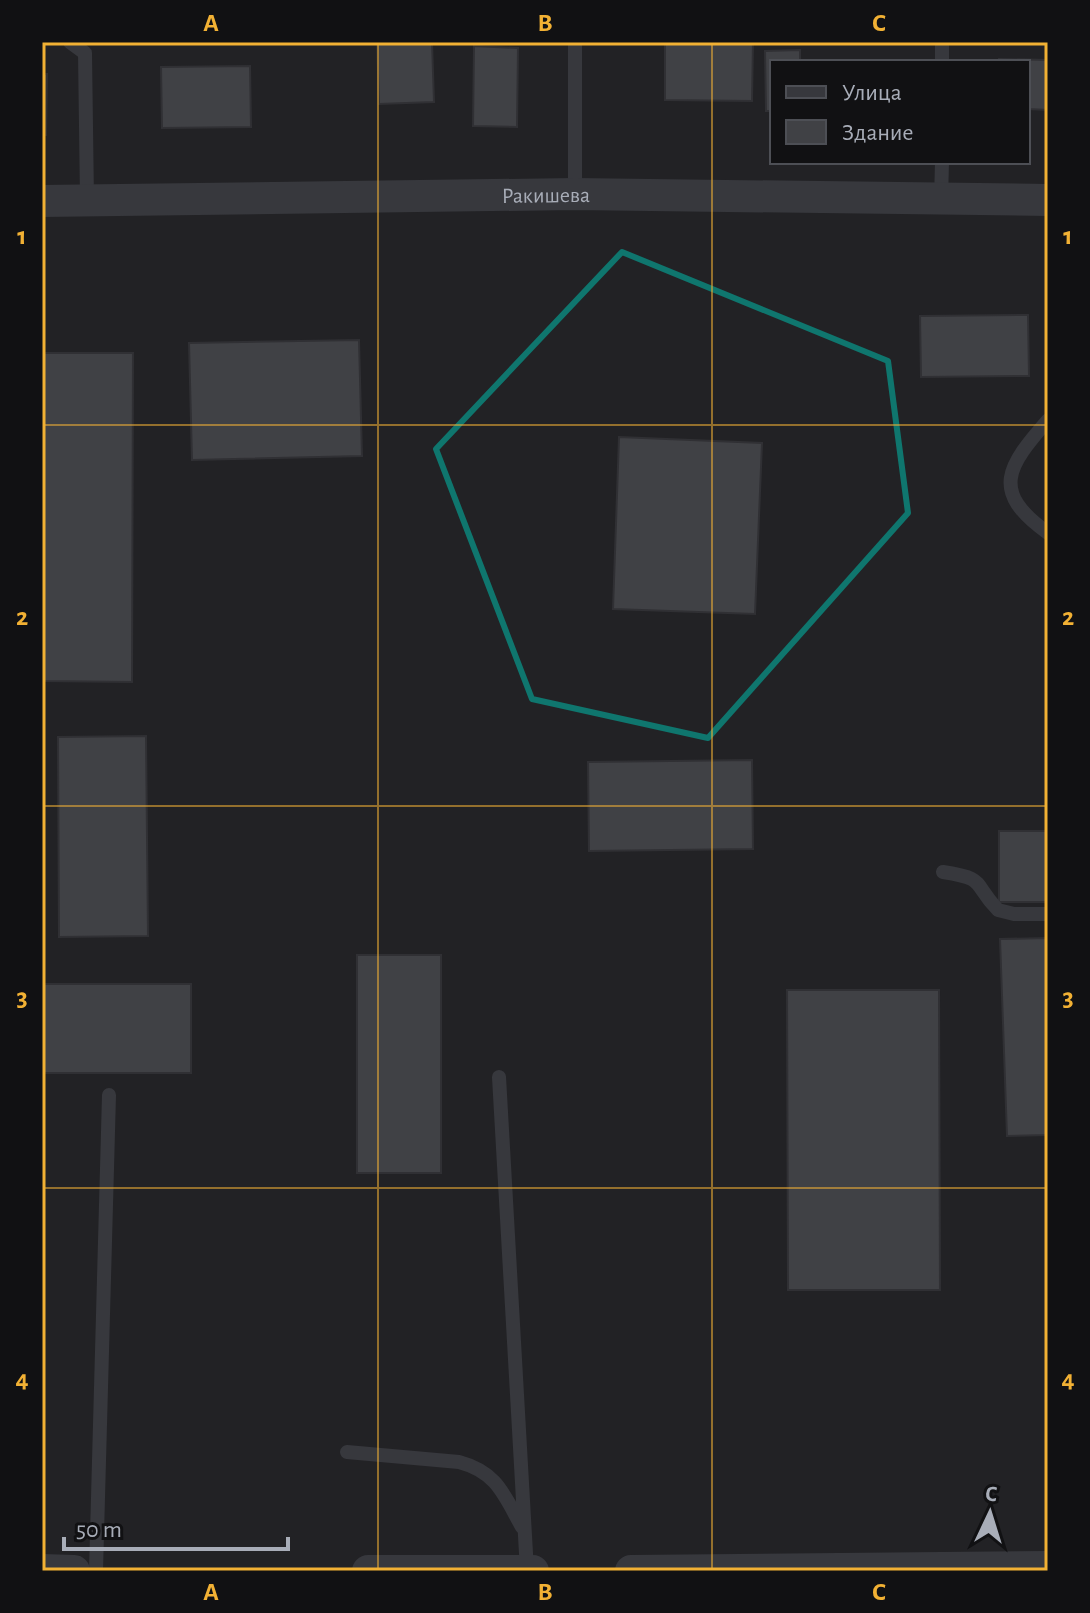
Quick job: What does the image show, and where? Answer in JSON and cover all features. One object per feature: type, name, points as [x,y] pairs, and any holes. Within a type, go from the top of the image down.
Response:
[{"type":"street","name":"Ракишева","points":[[42,201],[575,194],[1048,200]]},
{"type":"street","points":[[631,1571],[1048,1567]]},
{"type":"street","points":[[42,1570],[74,1571]]},
{"type":"street","points":[[368,1571],[533,1571]]},
{"type":"lane","points":[[70,42],[85,53],[87,200]]},
{"type":"lane","points":[[575,42],[575,194]]},
{"type":"lane","points":[[941,200],[942,164]]},
{"type":"lane","points":[[1048,420],[1017,456],[1010,490],[1025,517],[1048,533]]},
{"type":"lane","points":[[1025,517],[1048,519]]},
{"type":"lane","points":[[943,872],[971,877],[980,884],[998,910],[1014,914],[1048,914]]},
{"type":"lane","points":[[499,1077],[527,1571]]},
{"type":"lane","points":[[96,1571],[109,1095]]},
{"type":"lane","points":[[347,1452],[475,1466],[499,1487],[525,1531]]},
{"type":"highlighted area","points":[[622,252],[888,361],[908,513],[708,738],[532,699],[436,449]]},
{"type":"shaded area","points":[[42,42],[1048,42],[1048,1571],[42,1571]]},
{"type":"building","points":[[377,42],[432,42],[434,102],[379,104]]},
{"type":"building","points":[[665,42],[753,42],[752,101],[665,100]]},
{"type":"building","points":[[474,46],[518,48],[517,127],[473,126]]},
{"type":"building","points":[[800,50],[800,60],[770,60],[770,111],[766,111],[765,51]]},
{"type":"building","points":[[999,59],[1048,60],[1048,110],[1030,109],[1030,60]]},
{"type":"building","points":[[250,66],[251,127],[162,128],[161,67]]},
{"type":"building","points":[[42,74],[47,74],[46,135],[42,135]]},
{"type":"building","points":[[1028,315],[1029,376],[921,377],[920,316]]},
{"type":"building","points":[[359,340],[362,456],[192,460],[189,343]]},
{"type":"building","points":[[43,353],[133,353],[132,682],[43,681]]},
{"type":"building","points":[[619,437],[762,443],[755,614],[613,609]]},
{"type":"building","points":[[146,736],[148,936],[59,937],[58,737]]},
{"type":"building","points":[[752,760],[753,849],[589,851],[588,762]]},
{"type":"building","points":[[999,831],[1048,831],[1048,902],[999,902]]},
{"type":"building","points":[[1048,938],[1048,1135],[1007,1136],[1000,939]]},
{"type":"building","points":[[357,955],[441,955],[441,1173],[357,1173]]},
{"type":"building","points":[[42,984],[191,984],[191,1073],[42,1073]]},
{"type":"building","points":[[787,990],[939,990],[940,1290],[788,1290]]}]
